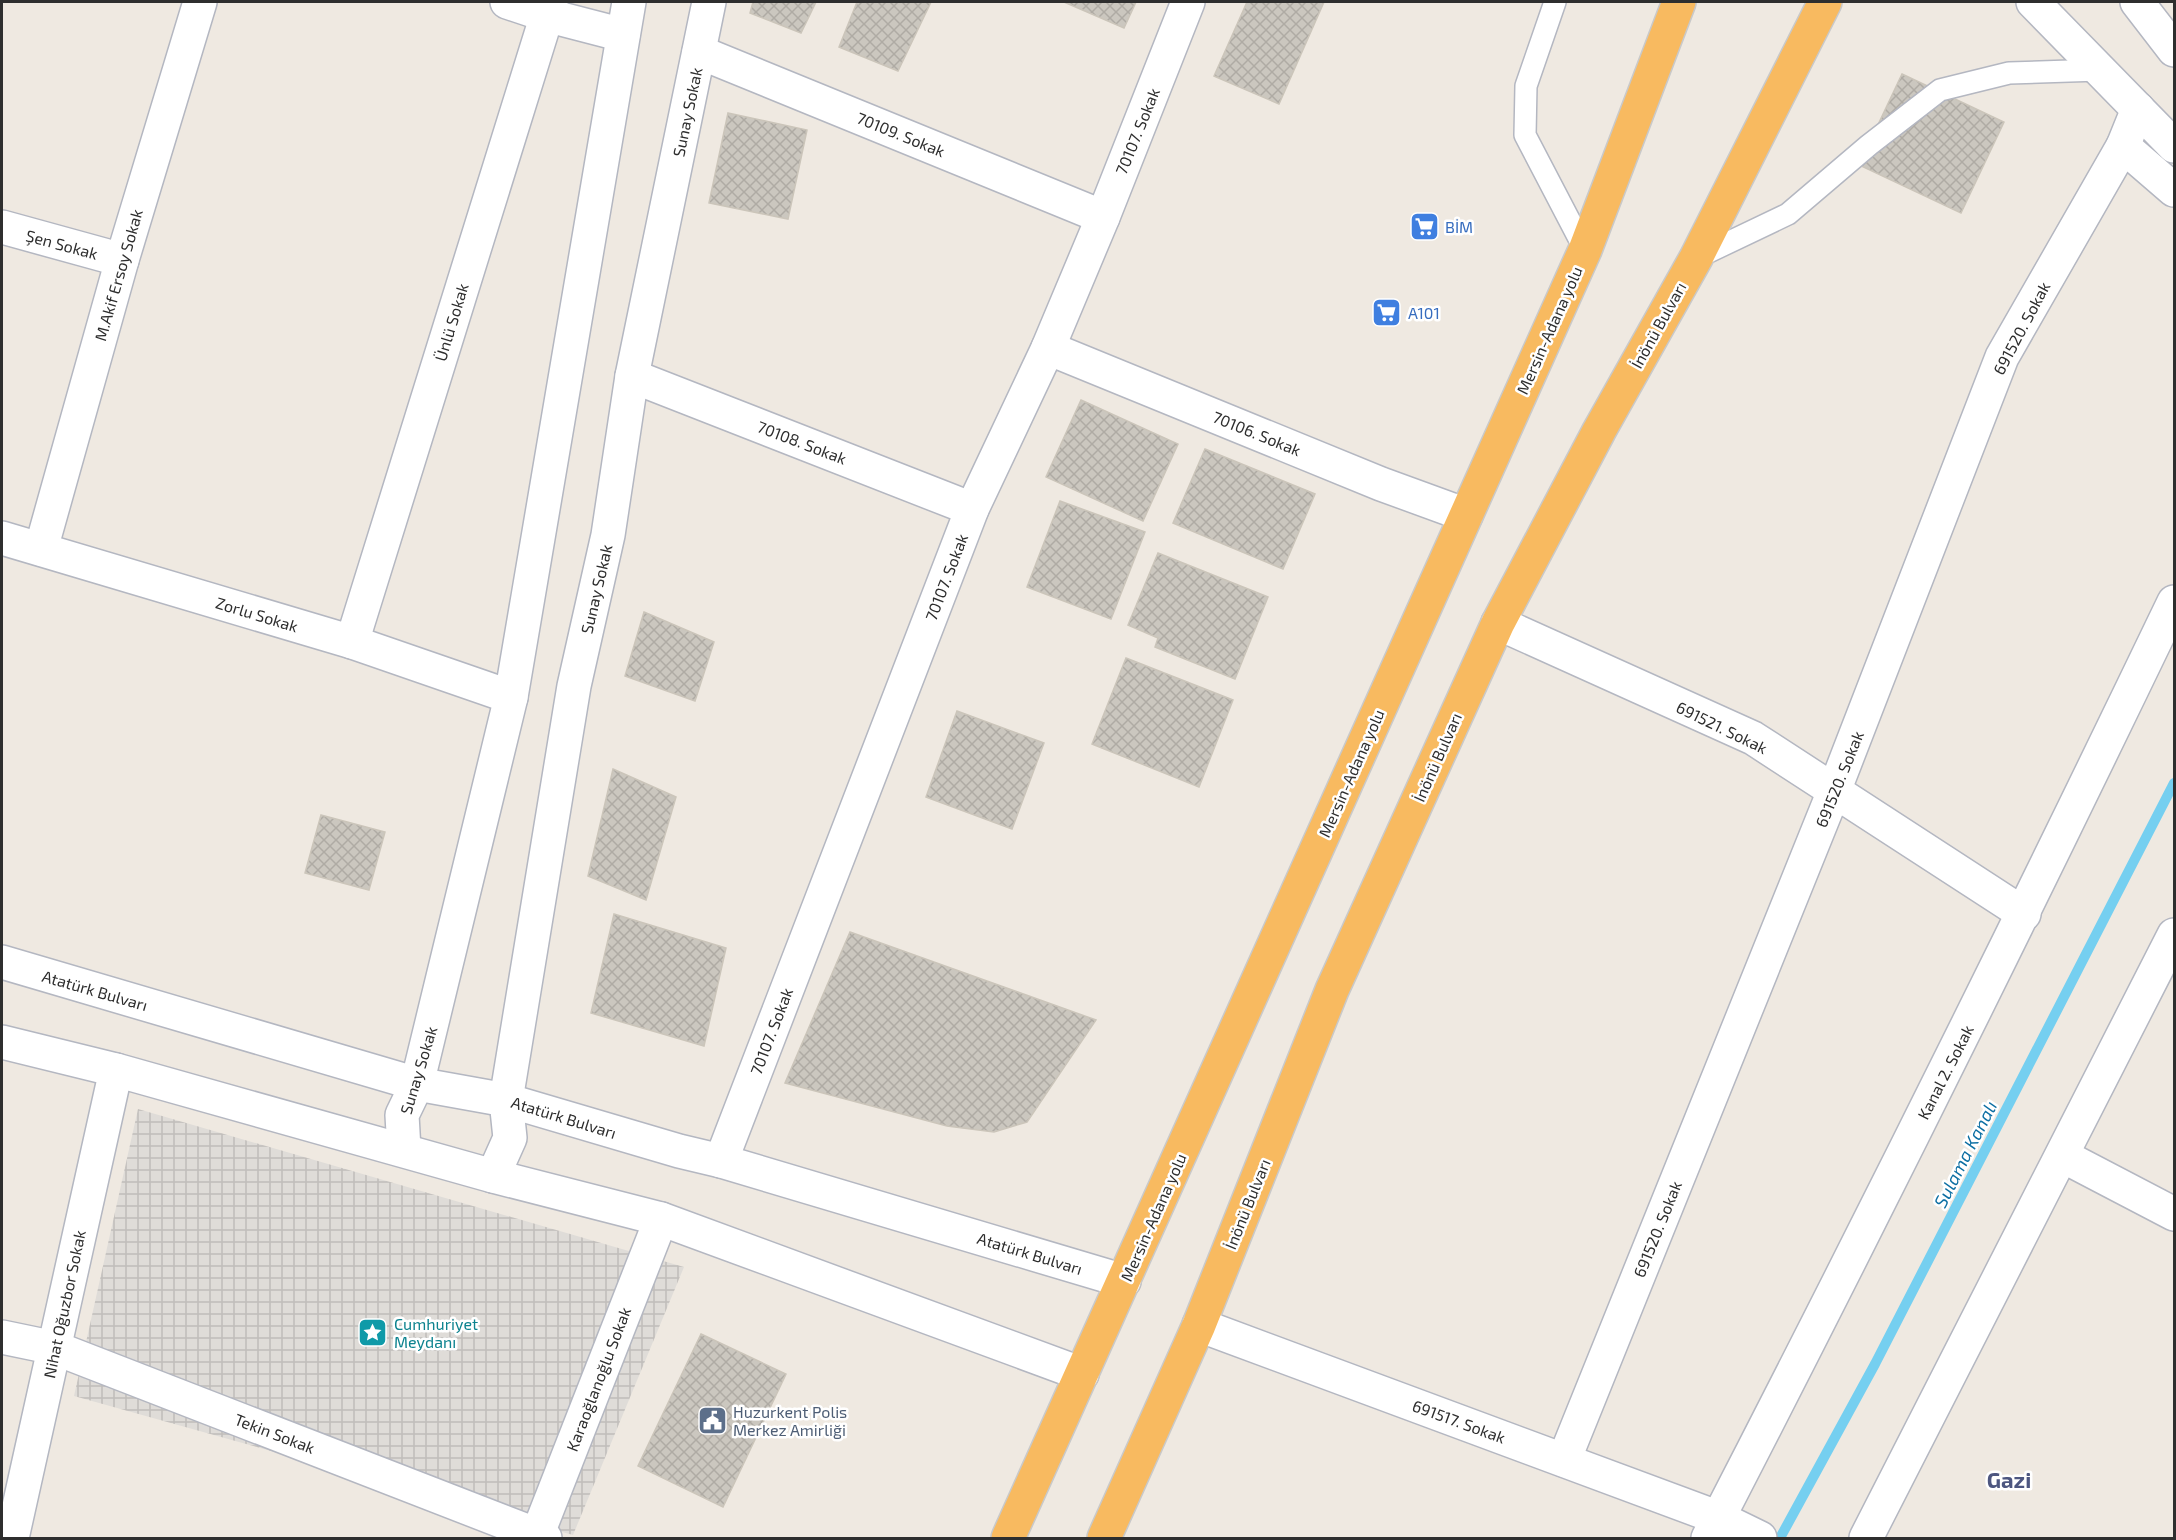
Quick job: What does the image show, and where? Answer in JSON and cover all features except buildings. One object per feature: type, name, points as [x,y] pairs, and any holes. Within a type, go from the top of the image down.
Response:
[{"type":"highway","name":"Mersin-Adana yolu","points":[[1008,1539],[1585,250],[1679,2]]},
{"type":"highway","name":"İnönü Bulvarı","points":[[1104,1539],[1199,1325],[1332,990],[1498,623],[1599,431],[1696,258],[1825,2]]},
{"type":"street","name":"M.Akif Ersoy Sokak","points":[[41,549],[122,260],[200,2]]},
{"type":"street","points":[[507,2],[548,8],[623,35]]},
{"type":"street","name":"Sunay Sokak","points":[[404,1150],[402,1115],[417,1084],[511,697],[629,2]]},
{"type":"street","name":"Sunay Sokak","points":[[493,1176],[510,1138],[506,1100],[574,686],[608,535],[632,376],[709,2]]},
{"type":"street","name":"70107. Sokak","points":[[721,1161],[972,509],[1048,348],[1103,217],[1188,2]]},
{"type":"street","points":[[2033,2],[2175,146]]},
{"type":"street","points":[[2137,2],[2175,50]]},
{"type":"street","name":"Ünlü Sokak","points":[[352,642],[548,8]]},
{"type":"street","name":"70109. Sokak","points":[[699,52],[1103,217]]},
{"type":"street","name":"691520. Sokak","points":[[1564,1460],[1834,791],[2002,357],[2123,146],[2138,109]]},
{"type":"street","points":[[2123,146],[2175,190]]},
{"type":"street","name":"Şen Sokak","points":[[2,227],[122,260]]},
{"type":"street","name":"70106. Sokak","points":[[1048,348],[1381,484],[1466,515]]},
{"type":"street","name":"70108. Sokak","points":[[632,376],[972,509]]},
{"type":"street","name":"Zorlu Sokak","points":[[2,538],[352,642],[511,697]]},
{"type":"street","name":"Kanal 2. Sokak","points":[[1714,1528],[2024,914],[2175,602]]},
{"type":"street","name":"691521. Sokak","points":[[1498,623],[1753,738],[2024,914]]},
{"type":"street","points":[[1866,1539],[2175,935]]},
{"type":"street","name":"Atatürk Bulvarı","points":[[2,962],[417,1084],[506,1100],[679,1151],[721,1161],[1124,1281]]},
{"type":"street","points":[[2,1042],[116,1070],[493,1176],[661,1219],[1082,1374]]},
{"type":"street","name":"Nihat Oğuzbor Sokak","points":[[12,1539],[116,1070]]},
{"type":"street","points":[[2063,1156],[2175,1214]]},
{"type":"street","name":"Karaoğlanoğlu Sokak","points":[[539,1538],[661,1219]]},
{"type":"street","name":"691517. Sokak","points":[[1199,1325],[1564,1460],[1714,1528],[1760,1539]]},
{"type":"street","name":"Tekin Sokak","points":[[2,1338],[55,1348],[539,1538]]},
{"type":"lane","points":[[1555,2],[1526,86],[1525,135],[1585,250]]},
{"type":"lane","points":[[1696,258],[1788,214],[1869,145],[1940,90],[2009,73],[2100,70]]},
{"type":"shaded area","name":"Cumhuriyet Meydanı","points":[[138,1109],[684,1267],[573,1535],[74,1396]]},
{"type":"waterway","name":"Sulama Kanalı","points":[[1780,1538],[1875,1364],[2174,783]]},
{"type":"place","name":"BİM","points":[[1424,226]]},
{"type":"place","name":"A101","points":[[1387,312]]},
{"type":"place","name":"Cumhuriyet Meydanı","points":[[373,1332]]},
{"type":"place","name":"Huzurkent Polis Merkez Amirliği","points":[[712,1420]]},
{"type":"district","name":"Gazi","points":[[2009,1479]]}]
